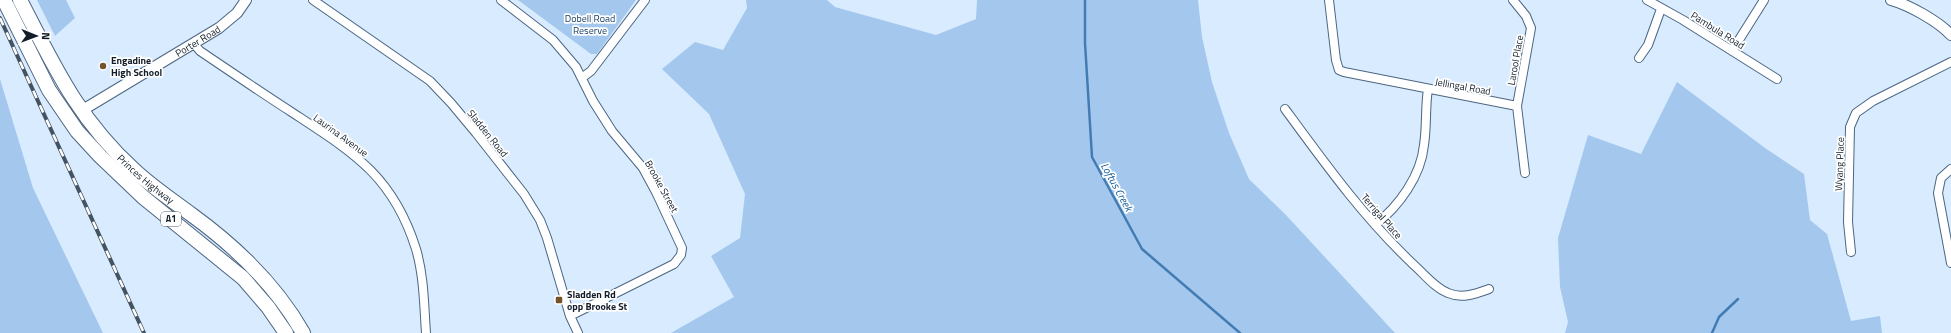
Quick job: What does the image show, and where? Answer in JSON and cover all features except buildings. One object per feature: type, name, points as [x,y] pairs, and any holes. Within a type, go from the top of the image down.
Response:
[{"type":"highway","name":"Princes Highway","points":[[4,0],[43,79],[69,120],[100,156],[142,197],[243,278],[268,306],[286,333]]},
{"type":"highway","name":"Princes Highway","points":[[20,0],[56,72],[96,131],[134,170],[169,199],[228,243],[270,285],[290,310],[303,333]]},
{"type":"highway","points":[[69,120],[81,111]]},
{"type":"street","name":"Porter Road","points":[[81,111],[226,24],[237,13],[246,0]]},
{"type":"street","name":"Sladden Road","points":[[312,0],[430,81],[456,109],[524,194],[533,207],[547,238],[570,316],[578,333]]},
{"type":"street","name":"Brooke Street","points":[[501,0],[553,40],[582,77],[593,101],[612,131],[643,168],[682,248],[681,255],[674,264],[570,316]]},
{"type":"street","points":[[582,77],[591,71],[645,0]]},
{"type":"street","name":"Jellingal Road","points":[[1329,0],[1336,60],[1340,70],[1348,74],[1517,106]]},
{"type":"street","name":"Larool Place","points":[[1513,0],[1526,16],[1531,28],[1517,106]]},
{"type":"street","name":"Pambula Road","points":[[1648,0],[1661,9],[1683,20],[1777,79]]},
{"type":"street","points":[[1732,51],[1764,0]]},
{"type":"street","points":[[1891,0],[1914,10],[1942,27],[1951,35]]},
{"type":"street","points":[[1639,58],[1648,45],[1661,9]]},
{"type":"street","name":"Laurina Avenue","points":[[194,44],[204,54],[345,148],[362,161],[379,179],[398,206],[416,251],[423,284],[426,333]]},
{"type":"street","name":"Wyang Place","points":[[1851,252],[1848,222],[1849,139],[1853,119],[1862,108],[1873,101],[1951,62]]},
{"type":"street","points":[[1375,225],[1388,214],[1398,201],[1417,170],[1424,146],[1428,89]]},
{"type":"street","points":[[1517,106],[1525,174]]},
{"type":"street","name":"Terrigal Place","points":[[1285,109],[1344,188],[1386,238],[1442,290],[1456,296],[1464,296],[1489,289]]},
{"type":"street","points":[[1951,169],[1941,178],[1938,193],[1951,263]]},
{"type":"green space","points":[[37,0],[66,0],[75,18],[55,36]]},
{"type":"green space","name":"Dobell Road Reserve","points":[[518,0],[636,0],[597,54],[591,54]]},
{"type":"green space","points":[[746,0],[827,0],[835,7],[936,35],[976,19],[977,0],[1198,0],[1202,37],[1212,82],[1229,133],[1249,179],[1286,215],[1395,333],[671,333],[734,297],[711,256],[740,238],[745,194],[709,114],[662,69],[695,42],[723,50],[747,8]]},
{"type":"green space","points":[[0,79],[33,188],[103,333],[0,333]]},
{"type":"green space","points":[[1677,82],[1765,148],[1804,174],[1810,220],[1827,234],[1851,321],[1880,316],[1882,333],[1565,333],[1568,322],[1560,287],[1558,238],[1588,135],[1641,154]]},
{"type":"waterway","name":"Loftus Creek","points":[[1085,0],[1085,43],[1092,157],[1142,249],[1240,333]]},
{"type":"waterway","points":[[1712,333],[1719,317],[1738,299]]},
{"type":"railway","points":[[0,18],[144,333]]},
{"type":"place","name":"Engadine High School","points":[[103,66]]},
{"type":"place","name":"Sladden Rd opp Brooke St","points":[[559,300]]}]
